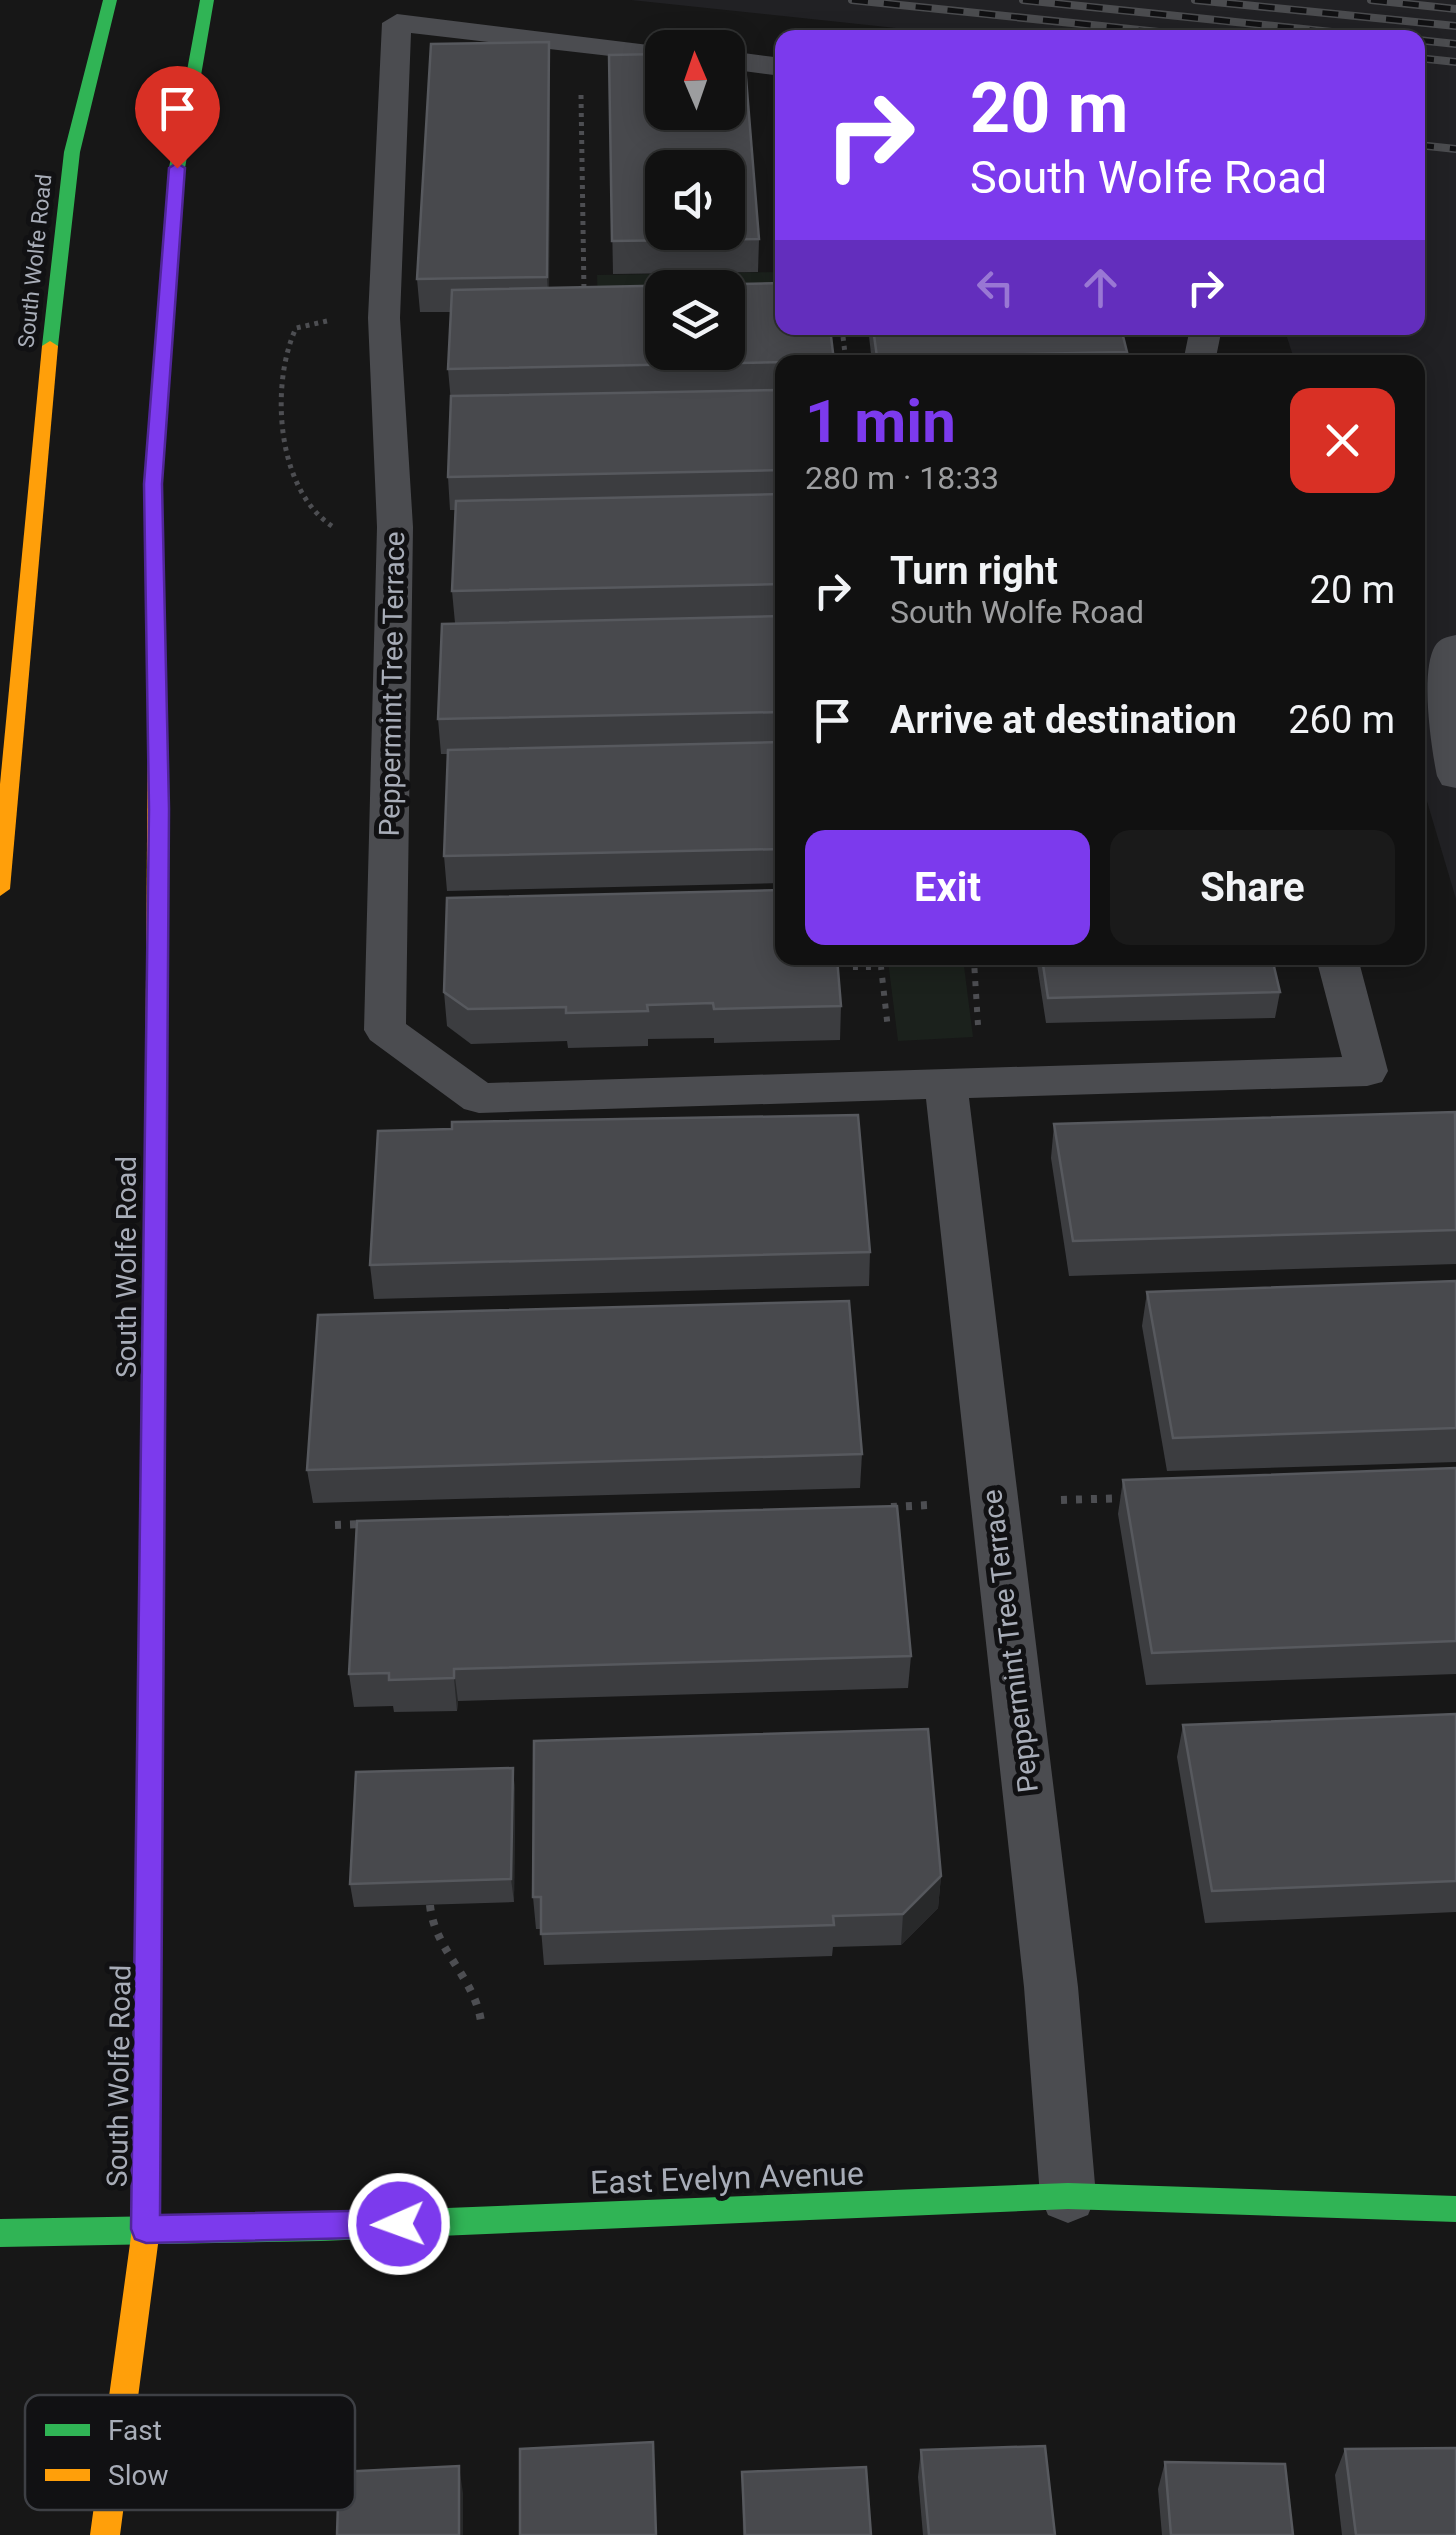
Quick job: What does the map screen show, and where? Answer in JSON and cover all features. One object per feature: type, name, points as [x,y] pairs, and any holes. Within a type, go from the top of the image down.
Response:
[{"type":"main road","name":"South Wolfe Road","points":[[0,889],[34,492],[72,152],[110,0]]},
{"type":"main road","name":"South Wolfe Road","points":[[124,2395],[146,2229],[159,809],[153,484],[177,168],[207,0]]},
{"type":"main road","name":"East Evelyn Avenue","points":[[0,2232],[321,2227],[1068,2196],[1456,2209]]},
{"type":"main road","name":"South Wolfe Road","points":[[105,2535],[108,2510]]},
{"type":"lane","name":"Peppermint Tree Terrace","points":[[645,51],[397,23],[384,318],[396,528],[385,1030],[479,1098],[1366,1071],[1339,965]]},
{"type":"lane","points":[[745,62],[775,65]]},
{"type":"lane","points":[[1456,646],[1450,650],[1448,738],[1456,776]]},
{"type":"lane","name":"Peppermint Tree Terrace","points":[[946,1086],[1051,1987],[1068,2196]]},
{"type":"path","points":[[580,44],[584,294]]},
{"type":"path","points":[[384,318],[332,319],[296,328],[286,348],[279,387],[286,440],[302,494],[323,523],[347,532],[396,528]]},
{"type":"path","points":[[849,965],[882,967],[890,1045],[946,1086],[979,1040],[974,965]]},
{"type":"path","points":[[874,1507],[1139,1497]]},
{"type":"path","points":[[335,1525],[375,1524]]},
{"type":"path","points":[[430,1904],[440,1942],[473,1982],[480,2000],[481,2021]]},
{"type":"shaded area","points":[[631,0],[1456,0],[1456,899],[1425,795],[1425,355],[1293,355],[1286,335],[1425,335],[1425,30],[914,30]]},
{"type":"shaded area","points":[[775,272],[775,305],[745,296],[745,273]]},
{"type":"shaded area","points":[[645,274],[645,295],[598,311],[597,275]]},
{"type":"shaded area","points":[[888,965],[964,965],[973,1037],[898,1041]]},
{"type":"building","points":[[549,42],[547,277],[417,279],[431,44]]},
{"type":"building","points":[[645,54],[645,130],[745,130],[745,65],[759,239],[745,239],[745,150],[645,150],[645,241],[612,241],[609,55]]},
{"type":"building","points":[[775,283],[775,335],[831,335],[833,355],[775,355],[775,362],[745,363],[745,284]]},
{"type":"building","points":[[645,286],[645,365],[448,369],[452,290]]},
{"type":"building","points":[[874,335],[1123,335],[1127,352],[977,355],[877,355]]},
{"type":"building","points":[[775,390],[775,470],[448,477],[451,396]]},
{"type":"building","points":[[775,494],[775,584],[452,591],[456,501]]},
{"type":"building","points":[[775,616],[775,712],[438,719],[442,624]]},
{"type":"building","points":[[775,742],[775,849],[444,856],[448,750]]},
{"type":"building","points":[[775,890],[775,965],[838,965],[841,1006],[714,1009],[713,1003],[647,1005],[648,1011],[566,1013],[566,1007],[468,1009],[444,992],[447,898]]},
{"type":"building","points":[[1043,965],[1274,965],[1280,992],[1048,998]]},
{"type":"building","points":[[1455,1112],[1456,1230],[1073,1241],[1054,1124]]},
{"type":"building","points":[[858,1115],[870,1252],[370,1265],[378,1131],[452,1129],[452,1122]]},
{"type":"building","points":[[1456,1281],[1456,1428],[1173,1438],[1147,1292]]},
{"type":"building","points":[[849,1301],[862,1454],[307,1470],[318,1315]]},
{"type":"building","points":[[1456,1468],[1456,1641],[1152,1653],[1123,1480]]},
{"type":"building","points":[[897,1506],[911,1656],[454,1669],[454,1678],[389,1680],[389,1673],[349,1674],[357,1521]]},
{"type":"building","points":[[1456,1714],[1456,1881],[1212,1891],[1183,1725]]},
{"type":"building","points":[[928,1729],[941,1876],[903,1914],[833,1916],[834,1925],[541,1934],[541,1897],[533,1897],[534,1741]]},
{"type":"building","points":[[513,1768],[511,1879],[350,1884],[356,1772]]},
{"type":"building","points":[[653,2442],[656,2535],[520,2535],[520,2449]]},
{"type":"building","points":[[1045,2446],[1055,2535],[929,2535],[921,2450]]},
{"type":"building","points":[[1456,2448],[1456,2535],[1356,2535],[1345,2449]]},
{"type":"building","points":[[1165,2462],[1285,2464],[1293,2535],[1171,2535]]},
{"type":"building","points":[[459,2466],[459,2535],[337,2535],[338,2510],[355,2510],[355,2471]]},
{"type":"building","points":[[866,2467],[871,2535],[745,2535],[742,2472]]},
{"type":"railway","points":[[852,0],[1139,30]]},
{"type":"railway","points":[[1023,0],[1312,30]]},
{"type":"railway","points":[[1195,0],[1456,26]]},
{"type":"railway","points":[[1371,0],[1456,9]]},
{"type":"railway","points":[[1425,41],[1456,44]]},
{"type":"railway","points":[[1425,59],[1456,62]]},
{"type":"railway","points":[[1425,146],[1456,149]]},
{"type":"traffic: fast","points":[[50,346],[72,152],[110,0]]},
{"type":"traffic: fast","points":[[157,701],[153,484],[177,168],[207,0]]},
{"type":"traffic: fast","points":[[147,2093],[155,1252]]},
{"type":"traffic: fast","points":[[0,2233],[321,2227],[1068,2196],[1456,2209]]},
{"type":"traffic: slow","points":[[0,889],[50,346]]},
{"type":"traffic: slow","points":[[155,1252],[157,701]]},
{"type":"traffic: slow","points":[[124,2395],[146,2229],[147,2093]]},
{"type":"traffic: slow","points":[[105,2535],[108,2510]]},
{"type":"route","points":[[177,168],[153,484],[159,809],[146,2229],[399,2224]]}]
